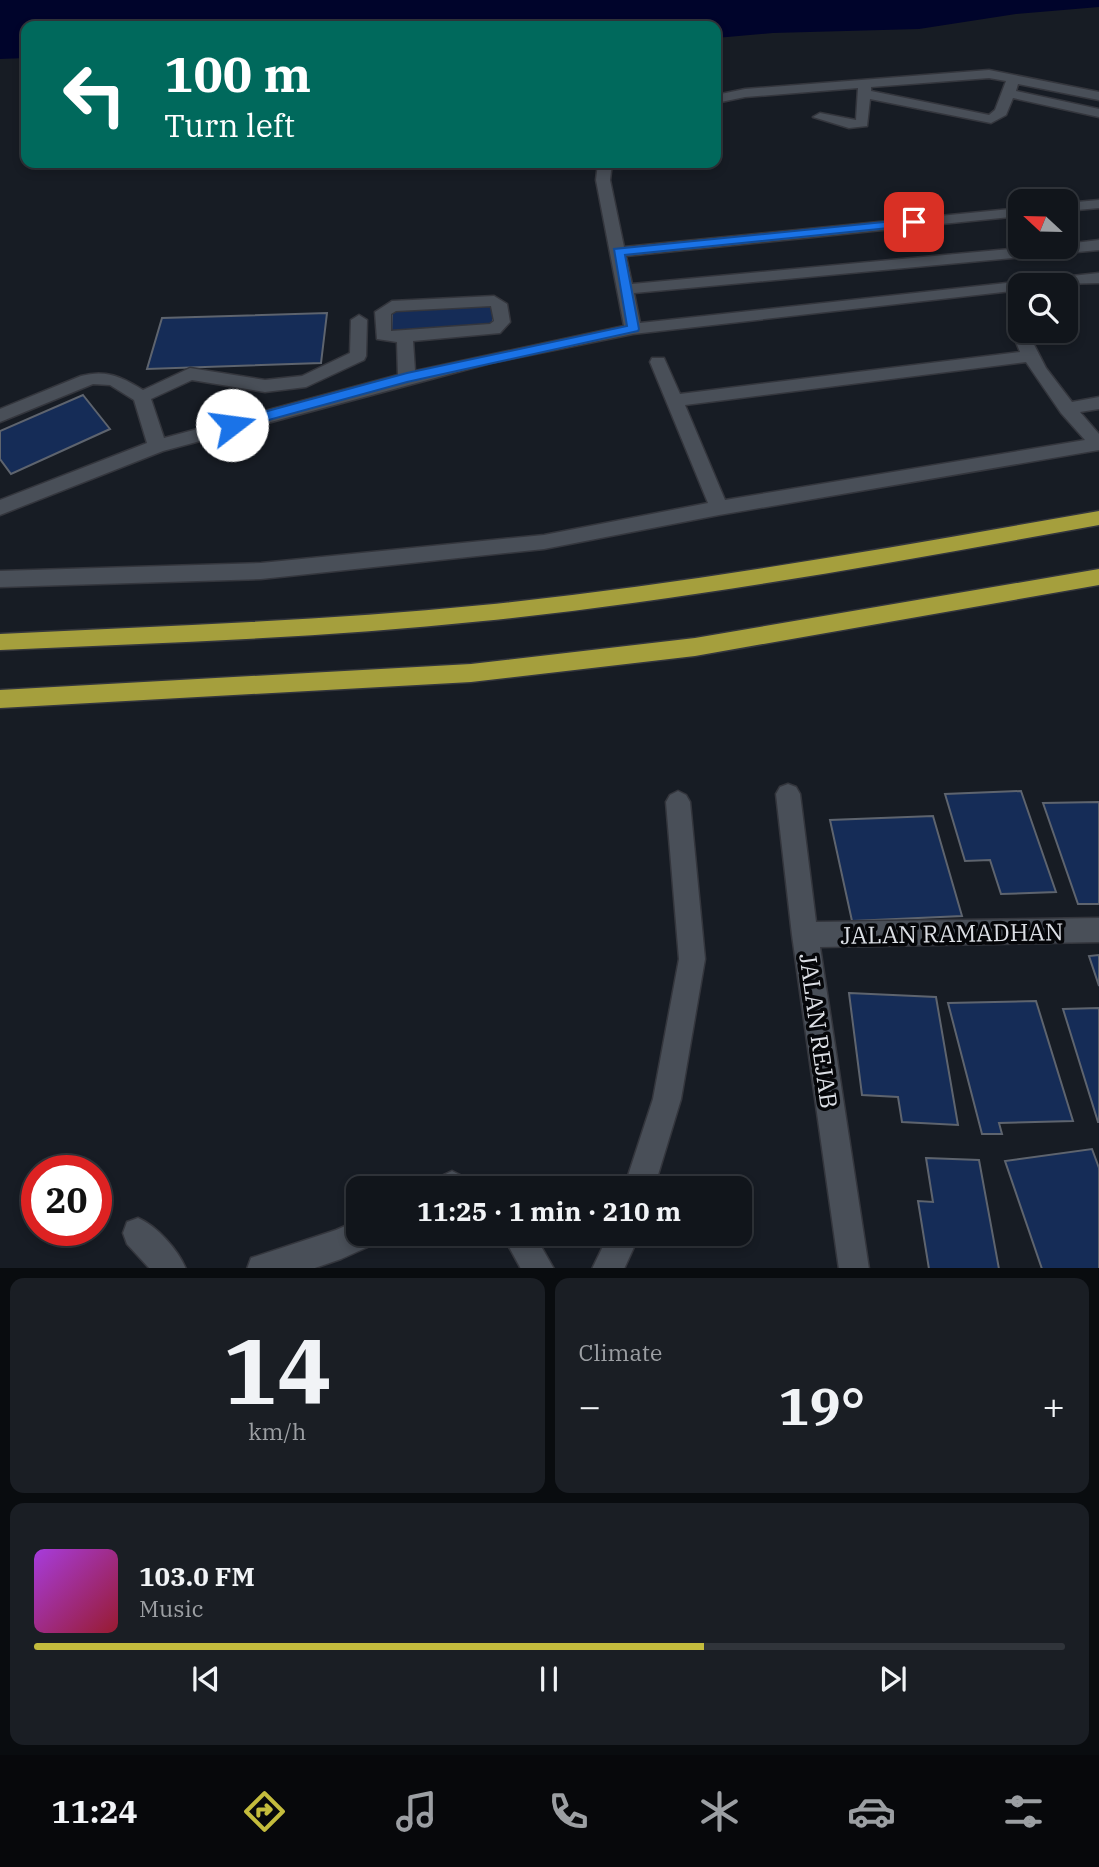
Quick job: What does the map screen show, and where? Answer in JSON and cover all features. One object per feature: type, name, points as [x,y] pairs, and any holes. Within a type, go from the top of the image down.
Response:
[{"type":"highway","points":[[0,642],[304,626],[484,613],[683,590],[1099,518]]},
{"type":"highway","points":[[0,699],[471,673],[708,645],[1099,577]]},
{"type":"street","points":[[721,98],[745,93],[865,88],[971,74],[1014,78],[1099,96]]},
{"type":"street","points":[[865,88],[991,119],[1001,112],[1014,78]]},
{"type":"street","points":[[820,117],[849,124],[862,123],[865,88]]},
{"type":"street","points":[[1009,93],[1099,113]]},
{"type":"street","points":[[604,168],[603,180],[633,329]]},
{"type":"street","points":[[1078,206],[1099,204]]},
{"type":"street","points":[[618,252],[1008,213]]},
{"type":"street","points":[[627,289],[1099,245]]},
{"type":"street","points":[[1078,280],[1099,278]]},
{"type":"street","points":[[0,508],[157,446],[491,358],[633,329],[1008,287]]},
{"type":"street","points":[[498,301],[502,312],[501,325],[489,330],[405,336],[383,335],[384,309],[404,305],[498,301]]},
{"type":"street","points":[[142,397],[190,374],[265,386],[306,381],[358,356],[359,320]]},
{"type":"street","points":[[489,330],[491,358]]},
{"type":"street","points":[[405,336],[407,378]]},
{"type":"street","points":[[1026,343],[1031,355],[1068,408],[1098,444]]},
{"type":"street","points":[[675,400],[1031,355]]},
{"type":"street","points":[[657,362],[719,508]]},
{"type":"street","points":[[0,415],[98,376],[111,378],[142,397],[157,446]]},
{"type":"street","points":[[1068,408],[1099,403]]},
{"type":"street","points":[[0,579],[274,570],[544,542],[719,508],[1098,444]]},
{"type":"street","name":"JALAN REJAB","points":[[788,794],[805,935],[854,1268]]},
{"type":"street","points":[[643,1176],[667,1099],[692,960],[678,802]]},
{"type":"street","name":"JALAN RAMADHAN","points":[[805,935],[1099,930]]},
{"type":"street","points":[[138,1233],[170,1268]]},
{"type":"street","points":[[265,1268],[346,1242]]},
{"type":"street","points":[[525,1246],[538,1268]]},
{"type":"street","points":[[608,1268],[619,1246]]},
{"type":"water","points":[[0,0],[1099,0],[1099,7],[1016,14],[919,29],[773,33],[721,38],[721,21],[21,21],[21,58],[0,59]]},
{"type":"building","points":[[493,304],[493,327],[391,333],[392,310]]},
{"type":"building","points":[[327,313],[321,363],[147,369],[162,318]]},
{"type":"building","points":[[83,395],[110,429],[11,474],[0,459],[0,431]]},
{"type":"building","points":[[1021,791],[1056,892],[1001,894],[990,860],[965,861],[945,794]]},
{"type":"building","points":[[1099,802],[1099,904],[1078,904],[1043,803]]},
{"type":"building","points":[[933,816],[962,916],[852,921],[830,820]]},
{"type":"building","points":[[1099,955],[1099,986],[1089,956]]},
{"type":"building","points":[[849,993],[936,997],[958,1125],[902,1122],[898,1097],[862,1095]]},
{"type":"building","points":[[1036,1001],[1073,1121],[999,1123],[1002,1134],[982,1134],[948,1003]]},
{"type":"building","points":[[1099,1008],[1099,1122],[1098,1122],[1063,1009]]},
{"type":"building","points":[[1092,1149],[1099,1168],[1099,1268],[1042,1268],[1005,1161]]},
{"type":"building","points":[[926,1158],[979,1160],[999,1268],[929,1268],[918,1201],[933,1202]]},
{"type":"route","points":[[232,425],[407,378],[633,329],[618,252],[914,222]]}]
